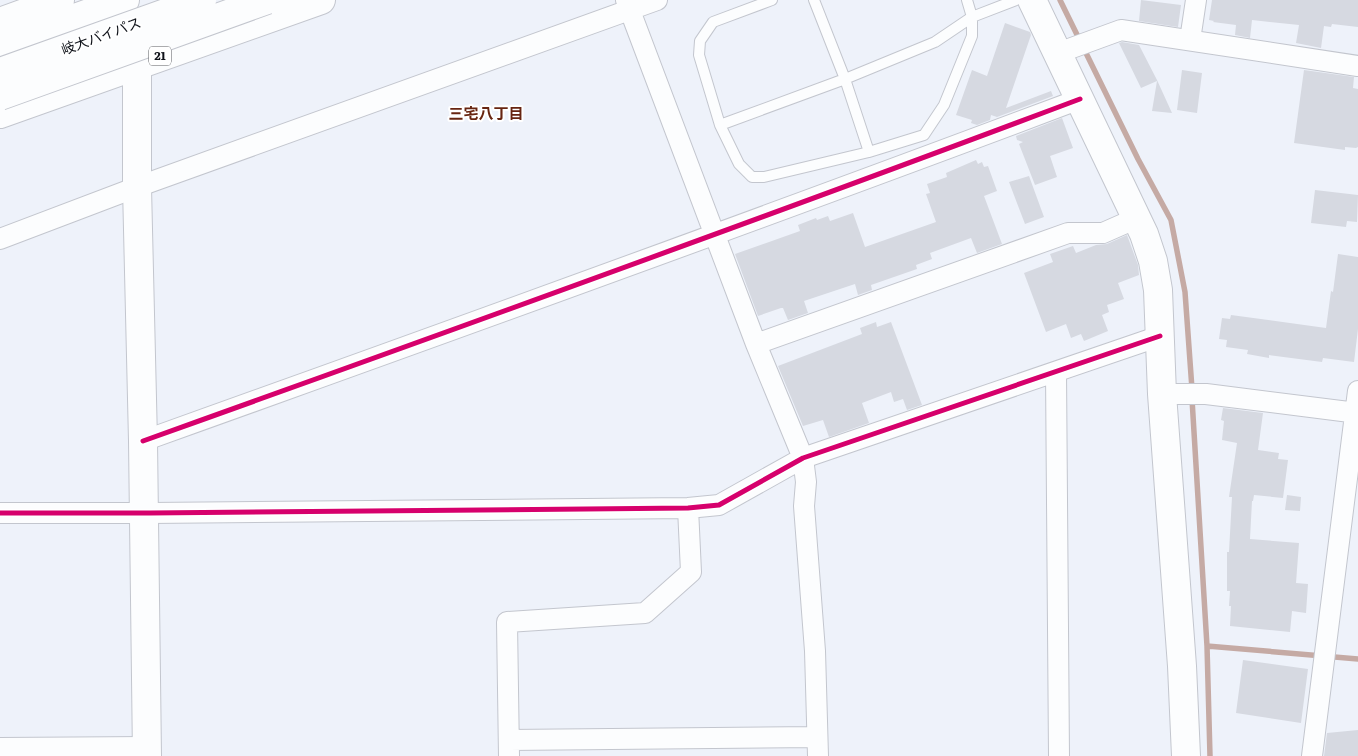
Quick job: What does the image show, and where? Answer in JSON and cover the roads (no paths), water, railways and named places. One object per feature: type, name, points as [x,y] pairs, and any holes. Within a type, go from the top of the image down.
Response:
[{"type":"main road","points":[[0,4],[10,0]]},
{"type":"main road","points":[[0,22],[60,0]]},
{"type":"main road","name":"岐大バイパス","points":[[0,45],[125,0]]},
{"type":"main road","name":"岐大バイパス","points":[[0,72],[202,0]]},
{"type":"main road","name":"21","points":[[0,96],[267,0]]},
{"type":"main road","name":"21","points":[[0,114],[321,0]]},
{"type":"main road","points":[[1032,0],[1064,51],[1080,99],[1144,234],[1158,290],[1160,336],[1171,394],[1186,756]]},
{"type":"main road","points":[[137,64],[137,187],[147,751]]},
{"type":"street","points":[[137,64],[138,0]]},
{"type":"street","points":[[0,239],[628,5],[657,0]]},
{"type":"street","points":[[1190,40],[1196,0]]},
{"type":"street","points":[[628,5],[756,344],[803,458],[806,482],[804,506],[815,651],[818,747],[509,748],[507,622],[645,613],[691,572],[688,508]]},
{"type":"street","points":[[1064,51],[1121,30],[1358,66]]},
{"type":"street","points":[[143,441],[612,271],[715,236],[1080,99]]},
{"type":"street","points":[[756,344],[1068,233],[1103,233],[1136,218]]},
{"type":"street","points":[[0,513],[144,514],[688,508],[719,505],[803,458],[1160,336]]},
{"type":"street","points":[[1056,372],[1059,756]]},
{"type":"street","points":[[1312,756],[1357,413],[1358,392]]},
{"type":"street","points":[[1171,394],[1204,394],[1357,413]]},
{"type":"street","points":[[0,748],[147,751]]},
{"type":"lane","points":[[772,0],[713,22],[700,41],[699,55],[720,125],[739,164],[752,178],[764,178],[869,152],[924,135],[944,105],[972,36],[972,17],[967,0]]},
{"type":"lane","points":[[814,0],[845,79],[869,152]]},
{"type":"lane","points":[[720,125],[845,79],[935,42],[972,17],[1016,0]]},
{"type":"waterway","points":[[1060,0],[1138,159],[1171,220],[1185,292],[1192,389]]},
{"type":"waterway","points":[[1192,399],[1207,646],[1210,756]]},
{"type":"waterway","points":[[1207,646],[1358,659]]},
{"type":"district","name":"三宅八丁目","points":[[486,114]]}]
